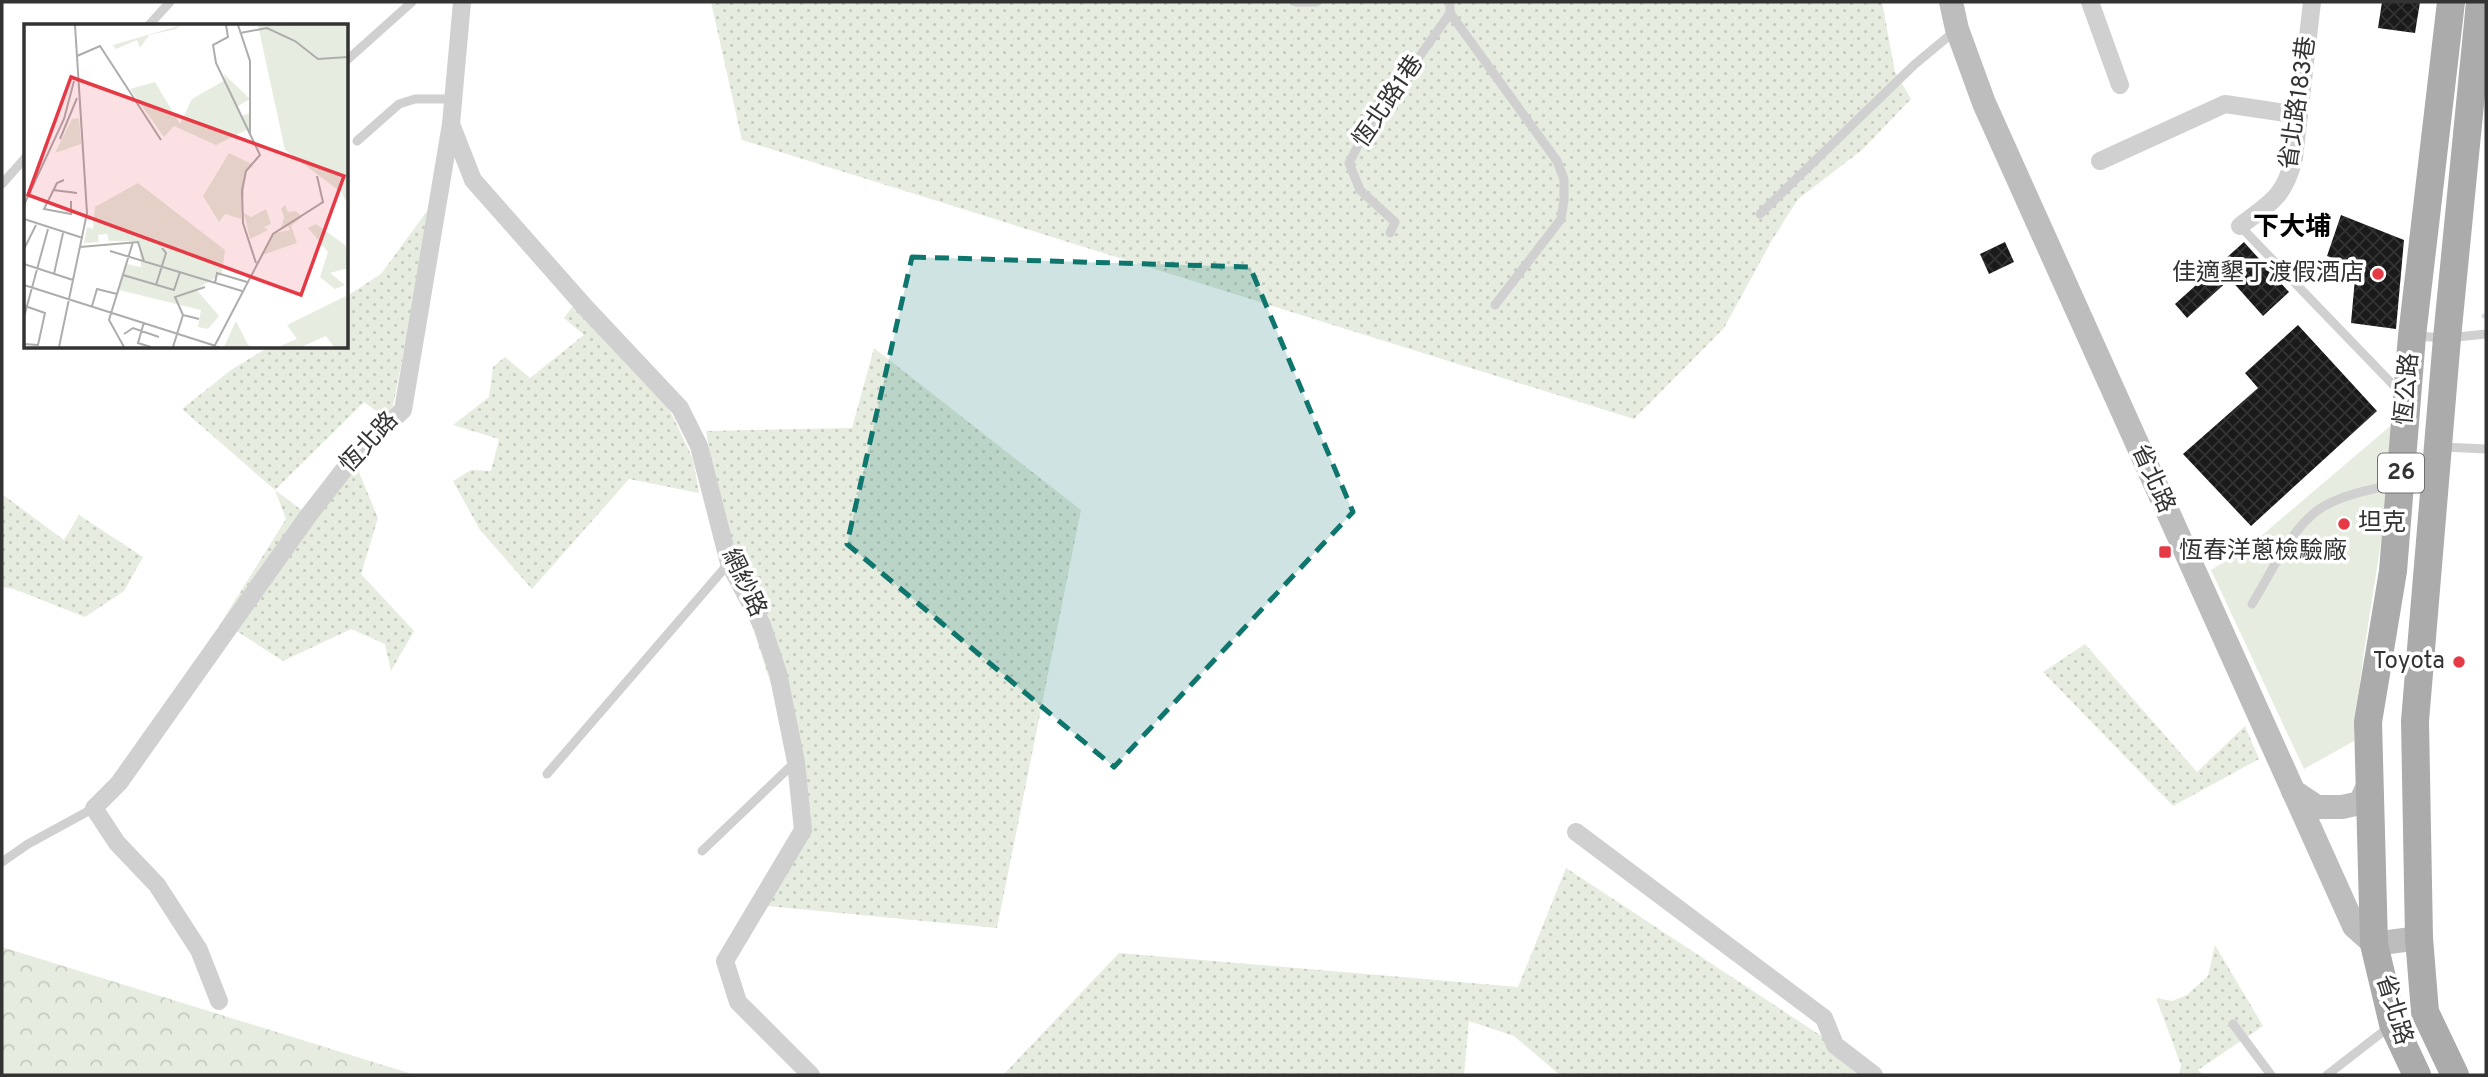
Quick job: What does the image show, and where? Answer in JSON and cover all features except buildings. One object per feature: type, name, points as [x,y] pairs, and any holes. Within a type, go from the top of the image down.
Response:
[{"type":"main road","name":"省北路","points":[[1951,2],[1957,29],[1984,103],[2354,926],[2374,944],[2393,1024],[2417,1075]]},
{"type":"main road","name":"恆公路","points":[[2374,944],[2368,722],[2393,571],[2412,336],[2451,2]]},
{"type":"main road","name":"恆公路","points":[[2419,938],[2415,721],[2437,447],[2480,2]]},
{"type":"main road","points":[[2293,791],[2317,807],[2342,807],[2360,803],[2370,782]]},
{"type":"main road","name":"省北路","points":[[2374,944],[2419,938],[2426,1012],[2455,1075]]},
{"type":"street","name":"恆北路","points":[[94,808],[119,783],[345,468],[403,410],[452,124],[462,2]]},
{"type":"street","points":[[2090,2],[2120,85]]},
{"type":"street","name":"省北路183巷","points":[[2240,226],[2279,195],[2288,181],[2300,115],[2312,2]]},
{"type":"street","points":[[2100,161],[2225,104],[2300,115]]},
{"type":"street","name":"網紗路","points":[[452,124],[474,180],[586,308],[680,408],[699,446],[729,563],[762,625],[774,661],[796,762],[803,830],[725,961],[738,1002],[811,1075]]},
{"type":"street","points":[[94,808],[117,843],[156,885],[199,950],[219,1001]]},
{"type":"street","points":[[1576,832],[1824,1018],[1835,1045],[1874,1075]]},
{"type":"lane","points":[[150,24],[170,2]]},
{"type":"lane","points":[[348,59],[412,2]]},
{"type":"lane","points":[[1296,2],[1316,2]]},
{"type":"lane","points":[[1450,2],[1450,13],[1557,161],[1564,179],[1561,219],[1495,305]]},
{"type":"lane","name":"恆北路1巷","points":[[1390,233],[1395,222],[1360,190],[1349,163],[1361,140],[1450,13]]},
{"type":"lane","points":[[1759,214],[1914,65],[1957,29]]},
{"type":"lane","points":[[357,141],[400,104],[415,99],[454,99]]},
{"type":"lane","points":[[2,184],[24,159]]},
{"type":"lane","points":[[2240,226],[2407,399]]},
{"type":"lane","points":[[2412,336],[2447,338],[2486,334]]},
{"type":"lane","points":[[2437,447],[2486,449]]},
{"type":"lane","points":[[2252,604],[2298,529],[2318,510],[2356,493],[2400,482]]},
{"type":"lane","points":[[547,774],[729,563]]},
{"type":"lane","points":[[702,852],[796,762]]},
{"type":"lane","points":[[2,862],[94,808]]},
{"type":"lane","points":[[2233,1024],[2271,1075]]},
{"type":"lane","points":[[2327,1075],[2393,1024]]},
{"type":"highlighted area","points":[[912,257],[1250,267],[1353,512],[1114,767],[847,544]]},
{"type":"green space","points":[[711,2],[1882,2],[1895,72],[1911,99],[1862,150],[1798,199],[1772,240],[1724,328],[1634,419],[742,140]]},
{"type":"green space","points":[[433,203],[390,421],[364,402],[275,490],[182,409],[231,370],[267,348],[348,348],[348,295],[381,274]]},
{"type":"green space","points":[[575,303],[664,398],[693,459],[699,493],[629,479],[532,589],[480,530],[453,481],[471,470],[491,471],[499,439],[453,425],[489,397],[493,367],[505,357],[530,378],[584,335],[564,318]]},
{"type":"green space","points":[[874,348],[1081,510],[997,928],[756,905],[803,830],[796,762],[736,576],[729,563],[706,431],[852,428]]},
{"type":"green space","points":[[2395,422],[2387,502],[2354,741],[2304,769],[2211,570],[2247,548]]},
{"type":"green space","points":[[353,458],[378,518],[361,574],[414,631],[391,671],[385,644],[351,629],[283,661],[232,628],[219,626],[286,519],[275,490],[308,515]]},
{"type":"green space","points":[[2,494],[64,540],[79,515],[143,557],[124,591],[85,617],[14,589],[2,587]]},
{"type":"green space","points":[[2085,644],[2197,772],[2245,726],[2259,759],[2173,806],[2043,672]]},
{"type":"green space","points":[[1566,868],[1835,1045],[1874,1075],[1560,1075],[1514,1036],[1469,1021],[1464,1075],[1003,1075],[1119,953],[1518,987]]},
{"type":"green space","points":[[2215,945],[2263,1026],[2198,1070],[2203,1075],[2179,1075],[2181,1065],[2156,998],[2172,1001],[2187,995],[2208,976]]},
{"type":"green space","points":[[2,947],[415,1075],[2,1075]]},
{"type":"place","name":"佳適墾丁渡假酒店","points":[[2378,274]]},
{"type":"place","name":"坦克","points":[[2344,524]]},
{"type":"place","name":"恆春洋蔥檢驗廠","points":[[2165,552]]},
{"type":"place","name":"Toyota","points":[[2459,662]]},
{"type":"district","name":"下大埔","points":[[2292,228]]}]
